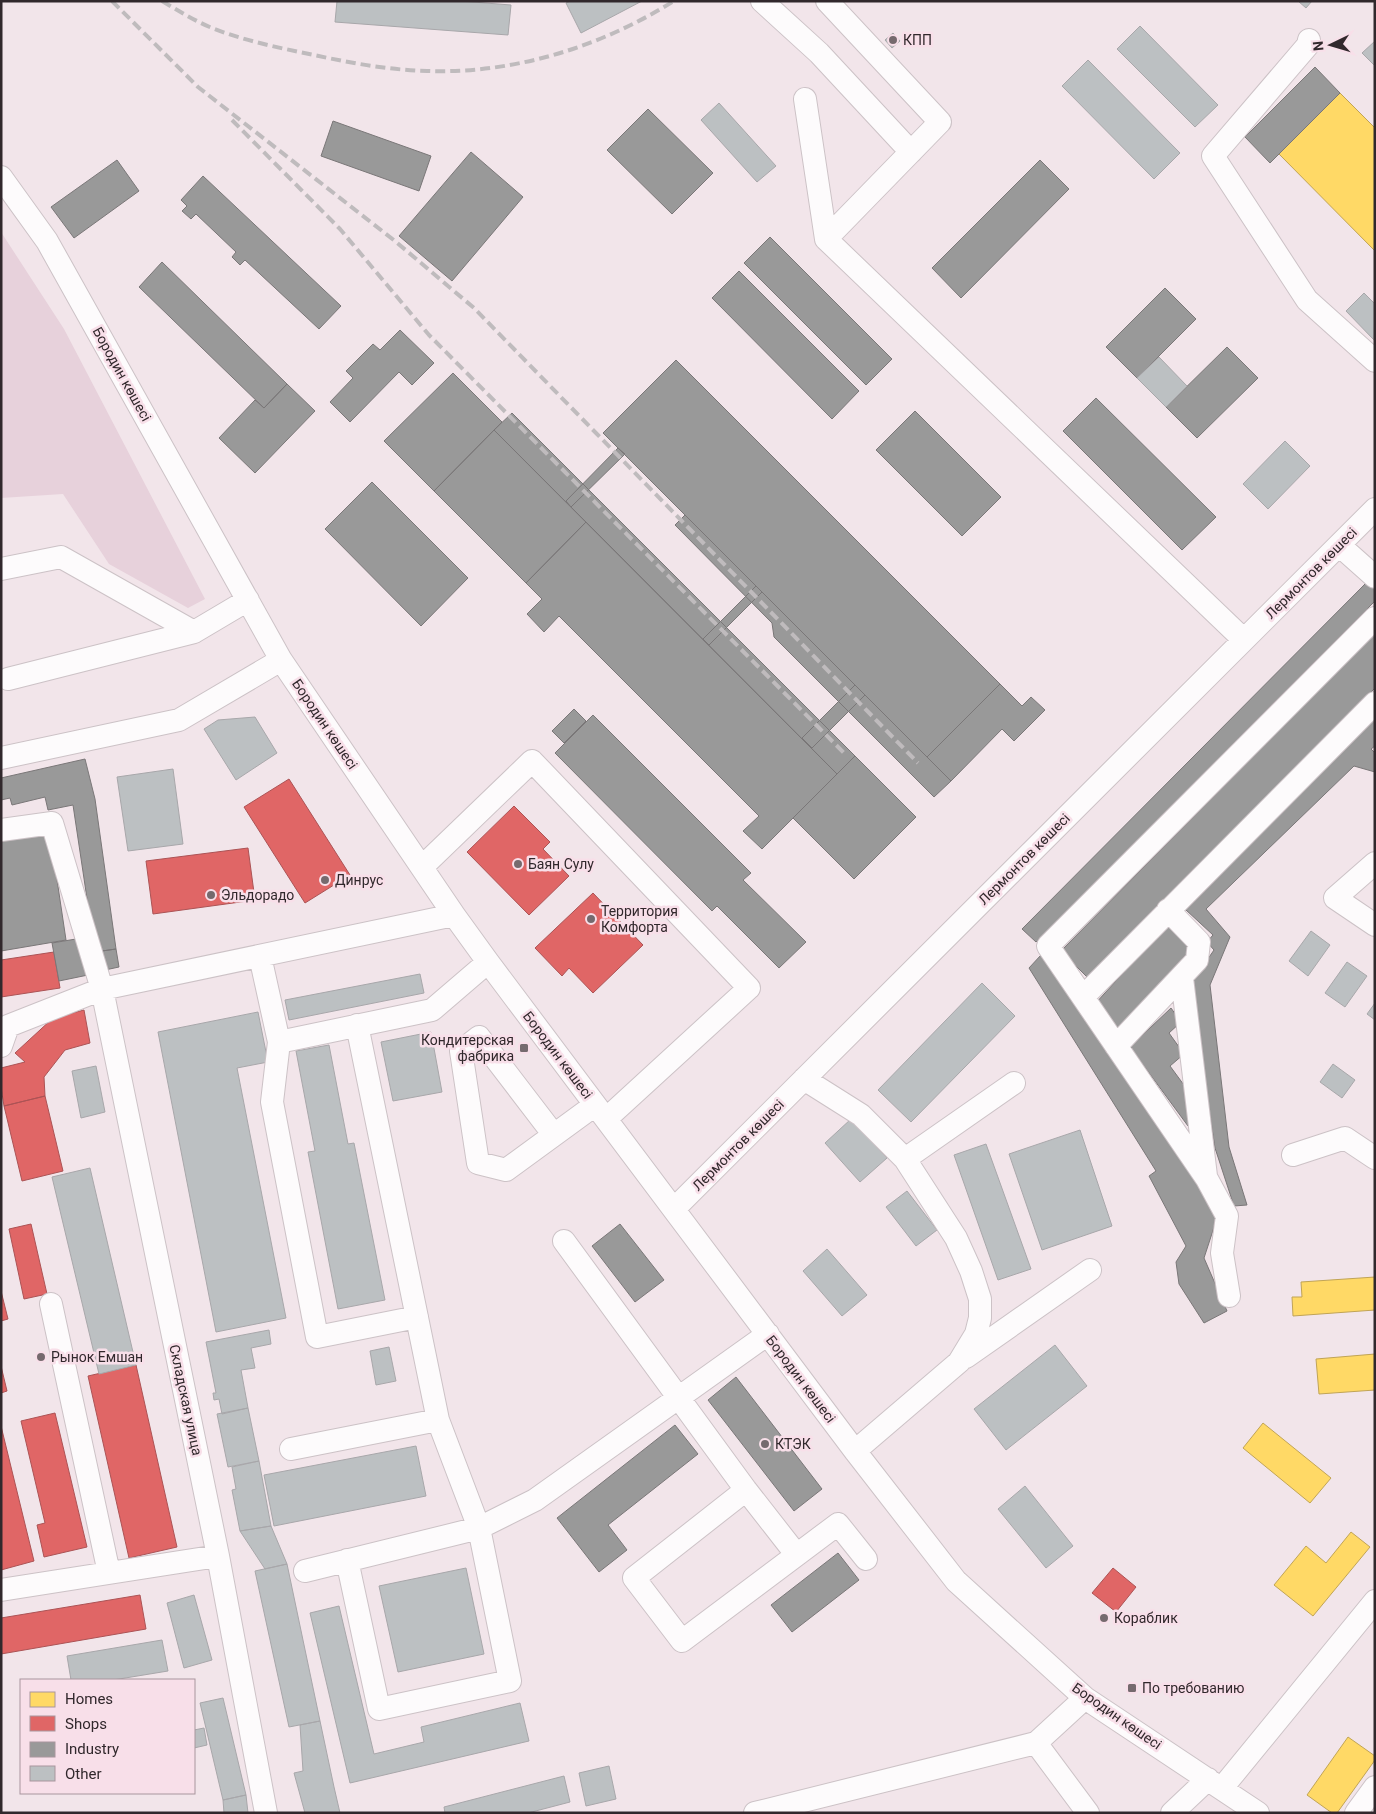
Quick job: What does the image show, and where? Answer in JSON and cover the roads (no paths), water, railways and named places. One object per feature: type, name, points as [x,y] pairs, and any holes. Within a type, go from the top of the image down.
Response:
[{"type":"street","points":[[762,1],[819,53],[911,152]]},
{"type":"street","points":[[826,239],[940,122],[827,1]]},
{"type":"street","points":[[1309,40],[1308,45],[1213,156],[1307,300],[1375,361]]},
{"type":"street","points":[[805,99],[826,239],[1243,639]]},
{"type":"street","name":"Бородин көшесі","points":[[1,177],[47,242],[281,660],[488,962],[856,1451],[956,1581],[1085,1698],[1255,1812]]},
{"type":"street","name":"Лермонтов көшесі","points":[[674,1209],[1375,509]]},
{"type":"street","points":[[1339,546],[1375,577]]},
{"type":"street","points":[[1,569],[61,557],[194,632]]},
{"type":"street","points":[[8,679],[194,632],[248,600]]},
{"type":"street","points":[[1229,1296],[1222,1252],[1227,1216],[1207,1179],[1048,946],[1375,618]]},
{"type":"street","points":[[1,758],[179,720],[281,660]]},
{"type":"street","points":[[1083,997],[1375,702]]},
{"type":"street","points":[[422,868],[532,761],[749,988],[601,1112],[554,1135],[506,1170],[478,1163],[461,1051],[479,1037],[554,1135]]},
{"type":"street","name":"Складская улица","points":[[1,830],[52,823],[102,989],[218,1556],[266,1813]]},
{"type":"street","points":[[1375,863],[1335,898],[1375,924]]},
{"type":"street","points":[[1116,1046],[1198,960],[1199,942],[1168,910]]},
{"type":"street","points":[[2,1045],[8,1026],[102,989],[454,915]]},
{"type":"street","points":[[260,956],[279,1042],[272,1102],[318,1337],[417,1317]]},
{"type":"street","points":[[279,1042],[432,1010],[488,962]]},
{"type":"street","points":[[1182,978],[1207,1179]]},
{"type":"street","points":[[347,1560],[379,1709],[510,1681],[479,1528],[438,1420],[357,1025]]},
{"type":"street","points":[[804,1079],[861,1115],[905,1159],[956,1238],[971,1271],[980,1299],[980,1318],[976,1334],[959,1362]]},
{"type":"street","points":[[905,1159],[1014,1083]]},
{"type":"street","points":[[1293,1155],[1345,1138],[1375,1158]]},
{"type":"street","points":[[564,1241],[746,1490],[796,1554]]},
{"type":"street","points":[[856,1451],[959,1362],[1090,1270]]},
{"type":"street","points":[[51,1304],[109,1573]]},
{"type":"street","points":[[305,1570],[479,1528],[535,1500],[768,1334]]},
{"type":"street","points":[[291,1449],[438,1420]]},
{"type":"street","points":[[746,1490],[634,1578],[682,1641],[838,1524],[866,1559]]},
{"type":"street","points":[[1,1590],[218,1556]]},
{"type":"street","points":[[1172,1813],[1215,1784],[1375,1601]]},
{"type":"street","points":[[756,1813],[1036,1743],[1085,1698]]},
{"type":"street","points":[[1036,1743],[1088,1813]]},
{"type":"street","points":[[1356,1813],[1375,1787]]},
{"type":"railway","points":[[112,1],[198,87],[395,241],[474,308],[918,763]]},
{"type":"railway","points":[[162,1],[187,16],[224,33],[250,40],[288,50],[356,63],[427,71],[460,71],[492,68],[555,54],[616,32],[674,1]]},
{"type":"railway","points":[[232,120],[340,229],[429,335],[845,754]]},
{"type":"place","name":"КПП","points":[[893,40]]},
{"type":"place","name":"Баян Сулу","points":[[518,864]]},
{"type":"place","name":"Динрус","points":[[325,880]]},
{"type":"place","name":"Эльдорадо","points":[[211,895]]},
{"type":"place","name":"Территория Комфорта","points":[[591,919]]},
{"type":"place","name":"Кондитерская фабрика","points":[[524,1048]]},
{"type":"place","name":"Рынок Емшан","points":[[41,1357]]},
{"type":"place","name":"КТЭК","points":[[765,1444]]},
{"type":"place","name":"Кораблик","points":[[1104,1618]]},
{"type":"place","name":"По требованию","points":[[1132,1688]]}]
